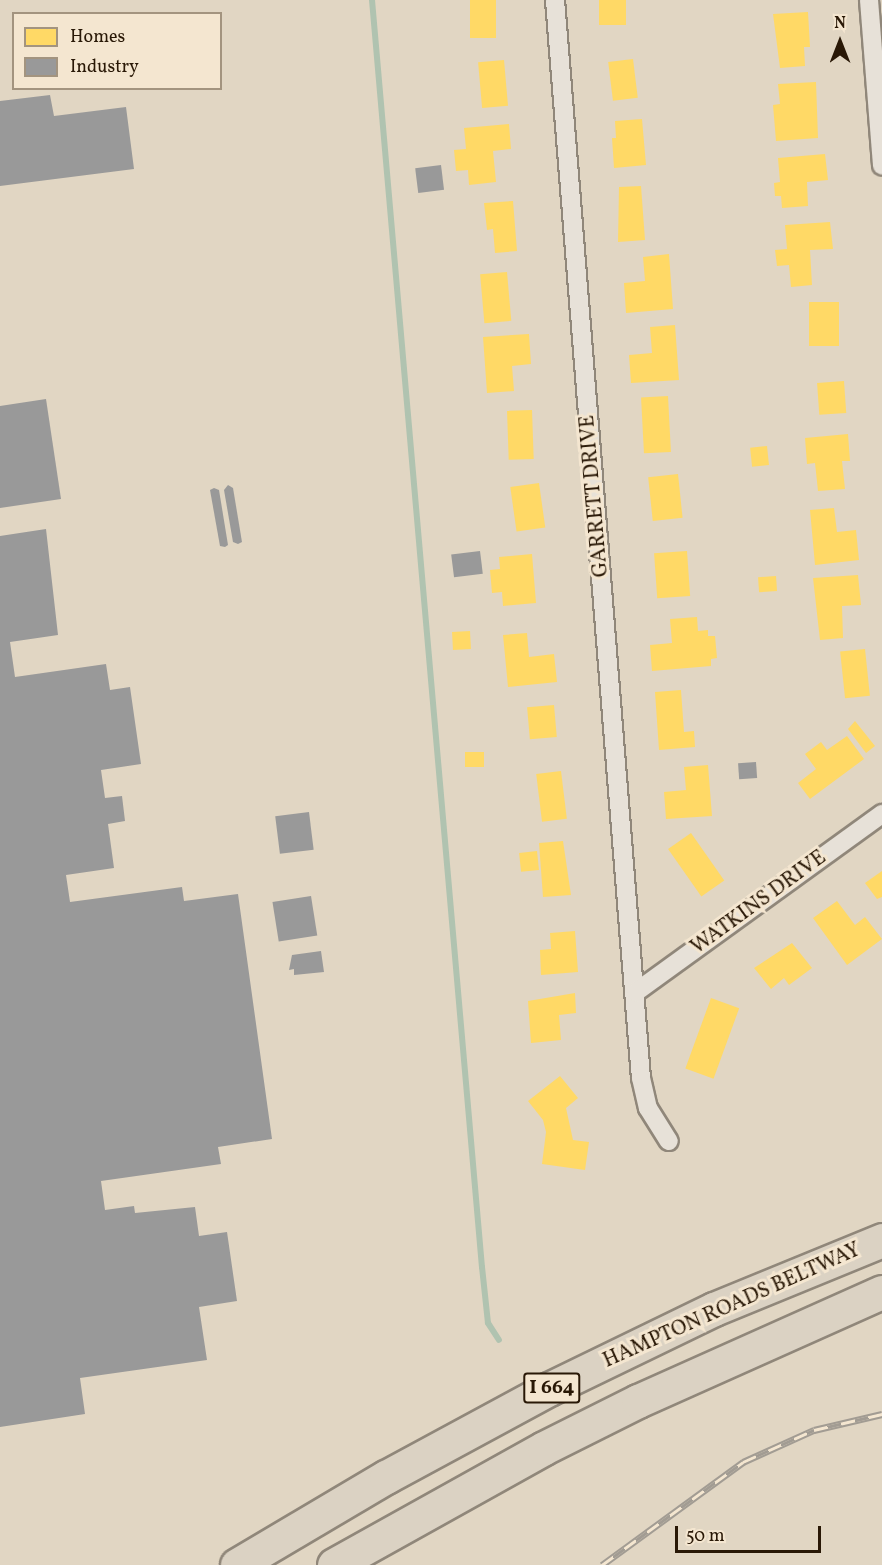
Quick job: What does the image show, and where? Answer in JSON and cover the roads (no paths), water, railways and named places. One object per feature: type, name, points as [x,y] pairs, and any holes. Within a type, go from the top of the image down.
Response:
[{"type":"highway","name":"HAMPTON ROADS BELTWAY","points":[[237,1565],[406,1466],[549,1389],[714,1309],[882,1240]]},
{"type":"highway","name":"I 664","points":[[334,1565],[544,1448],[638,1401],[882,1292]]},
{"type":"street","name":"GARRETT DRIVE","points":[[555,0],[644,1094],[654,1121],[669,1141]]},
{"type":"street","points":[[869,0],[882,165]]},
{"type":"street","name":"WATKINS DRIVE","points":[[636,992],[882,814]]},
{"type":"waterway","points":[[372,0],[482,1267],[488,1323],[499,1340]]},
{"type":"railway","points":[[602,1565],[743,1462],[814,1430],[882,1414]]}]
